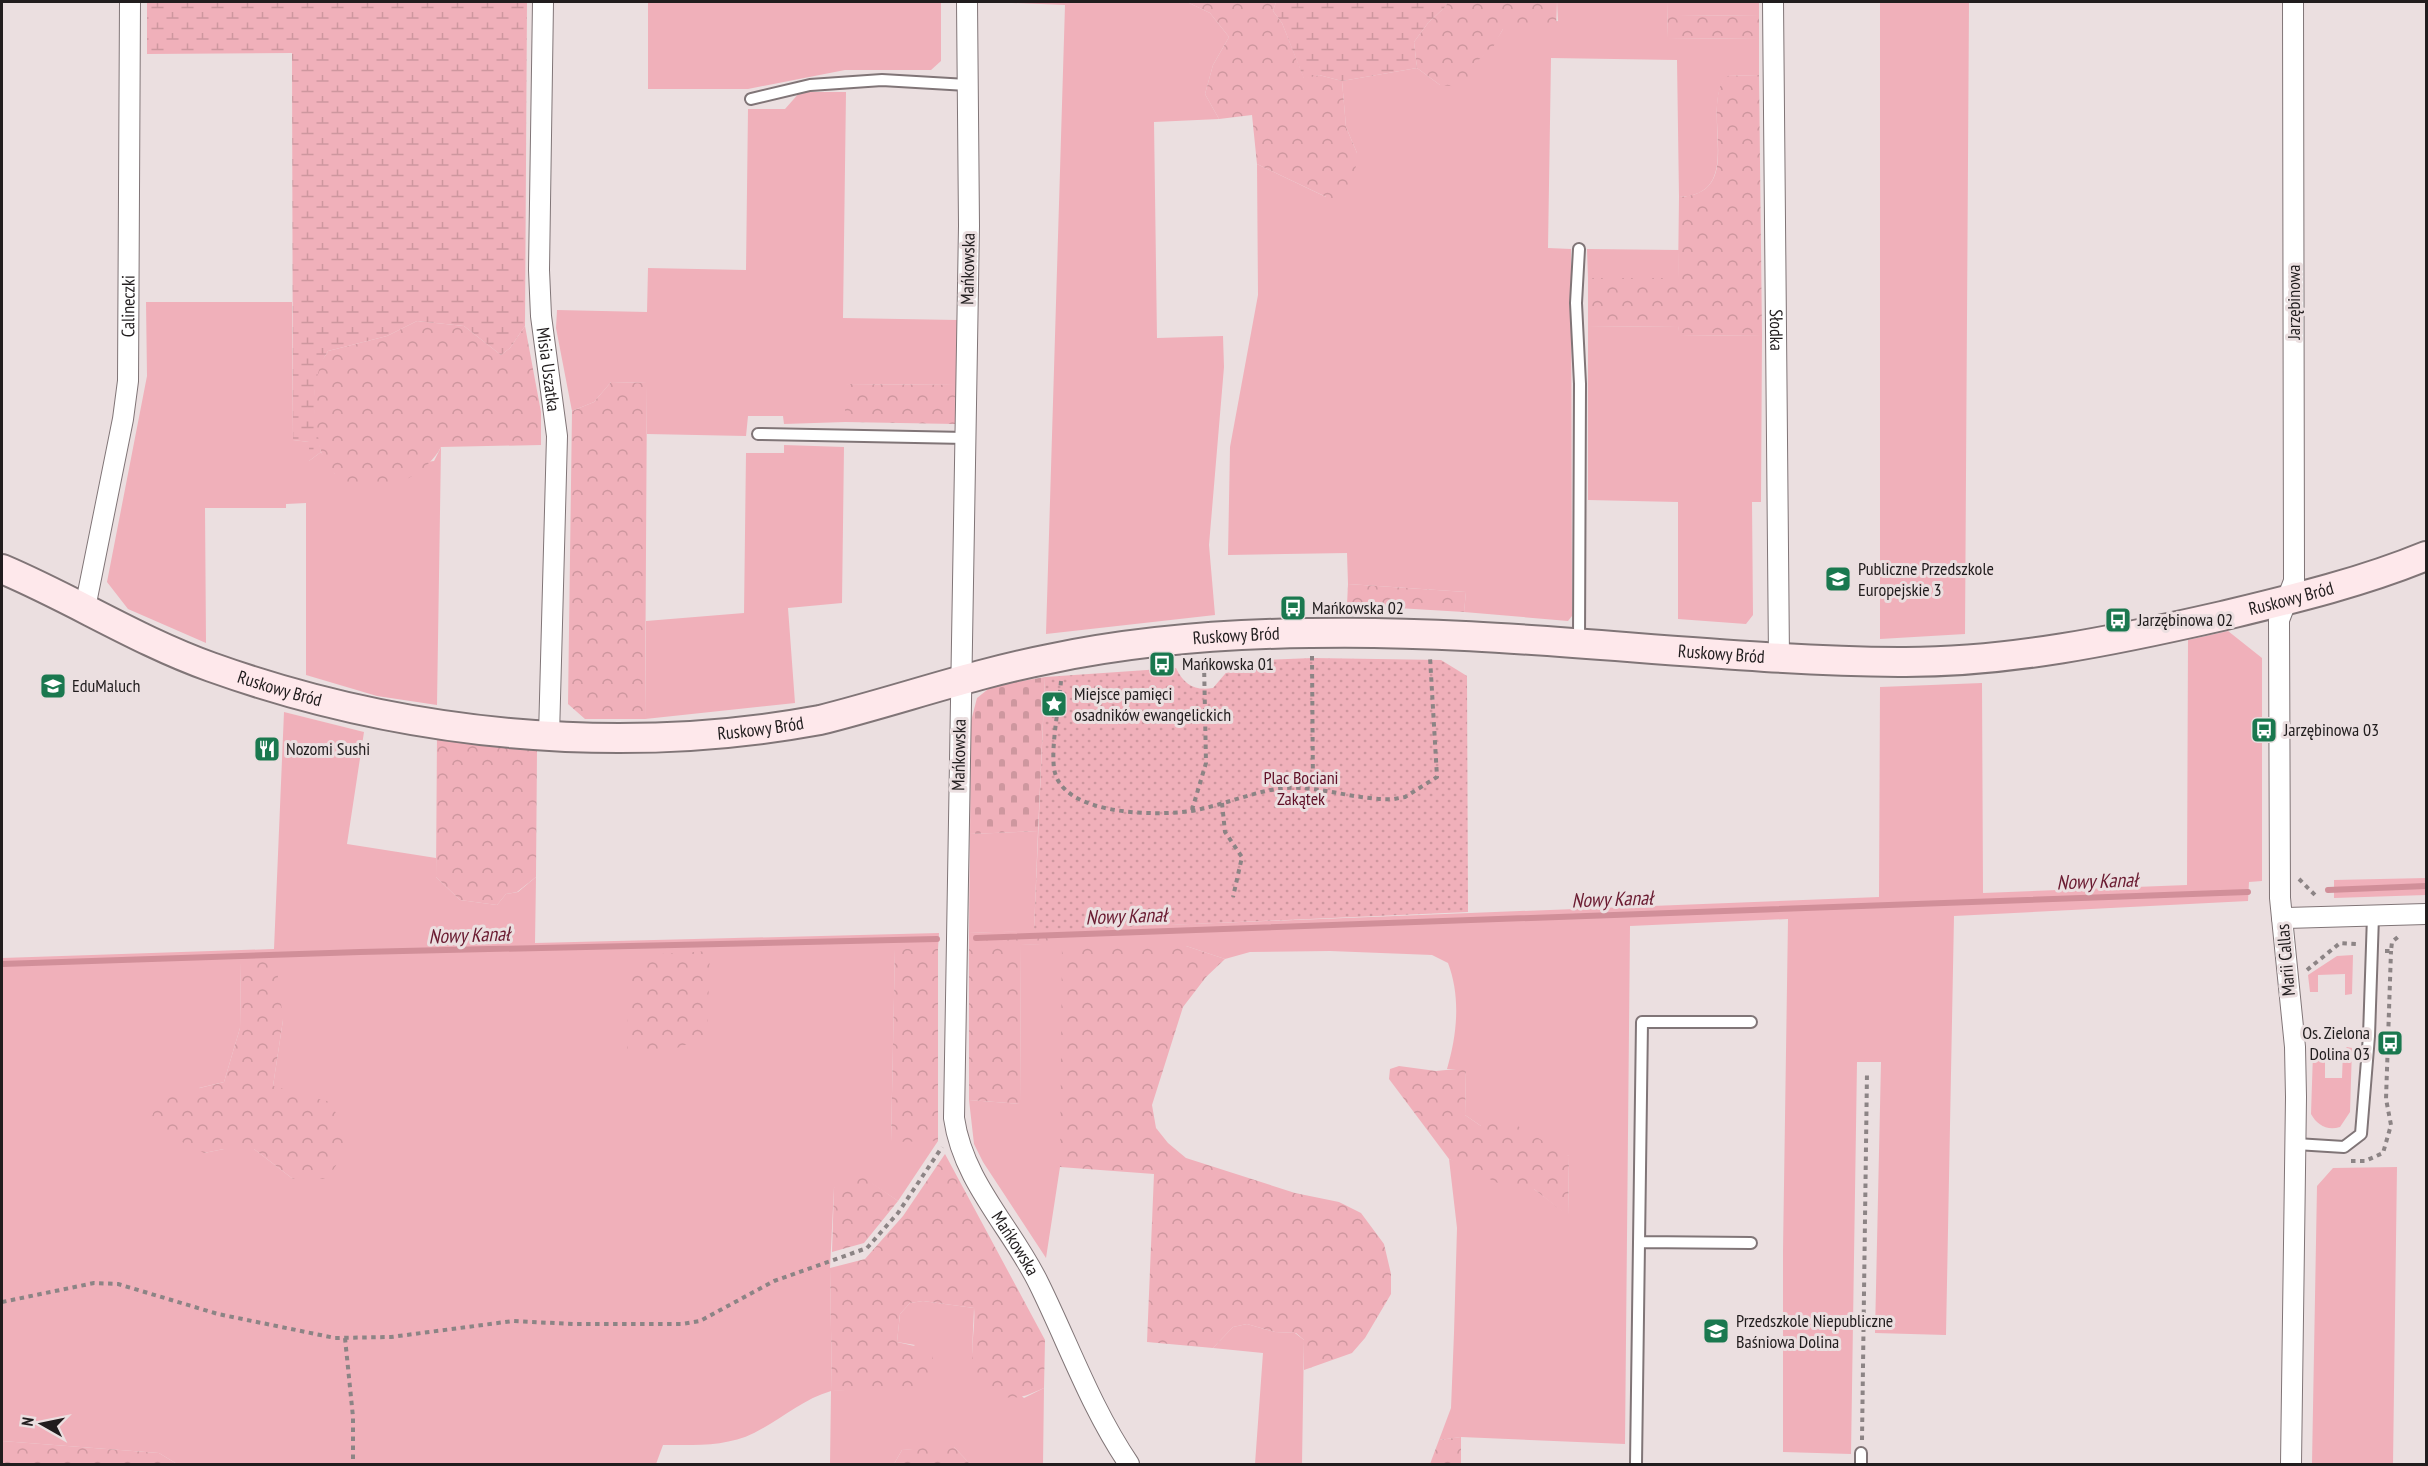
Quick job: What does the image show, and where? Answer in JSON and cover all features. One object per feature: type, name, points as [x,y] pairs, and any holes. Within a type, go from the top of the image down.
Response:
[{"type":"street","name":"Calineczki","points":[[85,608],[123,419],[128,381],[130,2]]},
{"type":"street","name":"Misia Uszatka","points":[[543,2],[539,270],[541,316],[557,436],[549,736]]},
{"type":"street","name":"Mańkowska","points":[[967,2],[970,157],[954,1098],[957,1137],[969,1170],[1018,1243],[1040,1284],[1109,1435],[1129,1464]]},
{"type":"street","name":"Słodka","points":[[1773,2],[1779,658]]},
{"type":"street","name":"Jarzębinowa","points":[[2286,601],[2294,574],[2293,2]]},
{"type":"street","name":"Ruskowy Bród","points":[[2,569],[184,657],[318,700],[467,728],[549,736],[649,738],[790,726],[841,715],[1068,655],[1226,637],[1310,633],[1420,635],[1779,658],[1902,662],[1983,658],[2119,638],[2286,601],[2362,580],[2427,556]]},
{"type":"street","name":"Marii Callas","points":[[2286,601],[2279,620],[2282,918],[2295,1047],[2296,1144],[2291,1464]]},
{"type":"street","points":[[2282,918],[2427,914]]},
{"type":"lane","points":[[751,99],[810,85],[882,80],[967,85]]},
{"type":"lane","points":[[1579,249],[1576,303],[1580,384],[1577,457],[1579,644]]},
{"type":"lane","points":[[758,434],[966,438]]},
{"type":"lane","points":[[2296,1144],[2344,1147],[2361,1134],[2369,1036],[2373,916]]},
{"type":"lane","points":[[1636,1464],[1642,1022],[1751,1022]]},
{"type":"lane","points":[[1639,1242],[1751,1243]]},
{"type":"path","points":[[1312,655],[1313,790]]},
{"type":"path","points":[[1061,676],[1054,770],[1066,792],[1082,802],[1113,809],[1161,813],[1192,811],[1275,789],[1295,788],[1394,799],[1405,797],[1437,777],[1430,656]]},
{"type":"path","points":[[1192,811],[1206,763],[1204,662]]},
{"type":"path","points":[[1222,803],[1225,832],[1242,857],[1233,897]]},
{"type":"path","points":[[1861,1459],[1868,1072]]},
{"type":"path","points":[[2,1302],[94,1283],[118,1284],[218,1314],[284,1326],[315,1335],[345,1338],[391,1336],[513,1321],[573,1324],[700,1322],[774,1281],[867,1248],[898,1213],[940,1149],[957,1137]]},
{"type":"path","points":[[345,1338],[353,1417],[353,1464]]},
{"type":"green space","points":[[147,2],[527,2],[525,326],[510,348],[501,355],[464,326],[417,321],[387,336],[328,351],[317,375],[314,400],[321,452],[309,461],[309,442],[293,440],[292,53],[147,54]]},
{"type":"green space","points":[[648,2],[941,2],[941,61],[931,70],[845,70],[748,89],[648,89]]},
{"type":"green space","points":[[987,2],[1187,2],[1210,13],[1229,37],[1213,65],[1205,94],[1219,119],[1154,122],[1157,338],[1223,336],[1224,367],[1209,545],[1215,615],[1046,634],[1065,5]]},
{"type":"green space","points":[[1187,2],[1276,2],[1273,11],[1282,23],[1304,78],[1319,75],[1342,81],[1346,127],[1357,153],[1354,185],[1341,204],[1257,164],[1252,115],[1219,119],[1205,94],[1213,65],[1229,37],[1210,13]]},
{"type":"green space","points":[[1276,2],[1447,2],[1414,42],[1417,68],[1342,81],[1319,75],[1304,79],[1282,23],[1273,11]]},
{"type":"green space","points":[[1447,2],[1557,2],[1556,29],[1503,29],[1492,49],[1471,66],[1471,88],[1440,85],[1417,68],[1414,42]]},
{"type":"green space","points":[[1557,2],[1667,2],[1668,38],[1759,39],[1759,75],[1726,76],[1719,92],[1717,167],[1711,182],[1699,192],[1679,197],[1677,60],[1551,58],[1548,248],[1571,249],[1572,616],[1568,621],[1464,612],[1466,592],[1348,584],[1347,553],[1228,555],[1230,447],[1258,295],[1257,164],[1326,197],[1357,153],[1346,127],[1342,81],[1417,68],[1440,85],[1483,55],[1503,29],[1558,21]]},
{"type":"green space","points":[[1667,2],[1679,2],[1679,15],[1759,16],[1759,39],[1668,38]]},
{"type":"green space","points":[[1679,2],[1759,2],[1759,16],[1679,15]]},
{"type":"green space","points":[[1880,2],[1969,2],[1965,634],[1880,639]]},
{"type":"green space","points":[[1759,75],[1762,335],[1679,336],[1678,326],[1588,327],[1588,278],[1678,278],[1679,197],[1699,192],[1711,182],[1717,167],[1717,111],[1719,92],[1725,76]]},
{"type":"green space","points":[[800,92],[846,92],[843,318],[958,320],[956,385],[846,384],[845,422],[784,424],[783,416],[748,416],[746,436],[647,434],[647,383],[611,382],[594,402],[572,411],[556,328],[557,310],[647,312],[648,268],[746,270],[748,109],[785,109]]},
{"type":"green space","points":[[1587,249],[1679,250],[1678,278],[1588,278]]},
{"type":"green space","points":[[146,302],[292,302],[293,440],[309,442],[309,461],[321,452],[335,474],[434,461],[441,447],[437,705],[377,696],[306,675],[306,503],[286,504],[286,508],[205,508],[206,643],[128,609],[107,582],[147,376]]},
{"type":"green space","points":[[417,321],[464,326],[501,355],[510,348],[525,326],[541,412],[541,445],[441,447],[422,470],[394,484],[379,487],[364,487],[350,483],[336,475],[322,454],[315,426],[314,396],[318,368],[328,351],[387,336]]},
{"type":"green space","points":[[1678,326],[1680,336],[1762,335],[1761,502],[1752,502],[1753,615],[1746,624],[1678,619],[1678,502],[1588,500],[1588,327]]},
{"type":"green space","points":[[611,382],[647,383],[645,719],[585,719],[568,704],[572,411],[594,402]]},
{"type":"green space","points":[[845,384],[956,385],[955,424],[845,422]]},
{"type":"green space","points":[[784,445],[844,447],[842,603],[788,608],[795,703],[645,719],[646,621],[744,613],[746,453],[784,453]]},
{"type":"green space","points":[[1348,584],[1466,592],[1464,612],[1347,605]]},
{"type":"green space","points":[[2228,631],[2262,658],[2262,881],[2249,882],[2248,901],[1954,916],[1946,1335],[1875,1333],[1881,1062],[1857,1062],[1851,1454],[1783,1452],[1783,1251],[1788,919],[1630,926],[1625,1444],[1461,1437],[1439,1440],[1451,1408],[1454,1333],[1457,1228],[1449,1159],[1534,1189],[1568,1215],[1569,1156],[1481,1126],[1465,1115],[1466,1069],[1447,1069],[1455,1029],[1455,989],[1448,963],[1432,955],[1330,951],[1250,952],[1225,959],[1186,946],[1060,1167],[1046,1258],[983,1162],[974,1144],[969,1100],[1020,1104],[1021,945],[1062,943],[1063,929],[1879,897],[1880,687],[1982,683],[1983,893],[2187,885],[2188,640]]},
{"type":"green space","name":"Plac Bociani Zakątek","points":[[1312,658],[1441,660],[1467,676],[1468,912],[1034,931],[1045,677],[1176,668],[1186,683],[1207,689],[1213,688],[1236,661]]},
{"type":"green space","points":[[1045,677],[1038,831],[970,834],[971,721],[977,698],[992,686]]},
{"type":"green space","points":[[284,712],[364,732],[347,844],[436,858],[436,877],[460,900],[497,905],[506,894],[518,892],[536,877],[535,943],[939,933],[938,949],[895,949],[891,1141],[938,1141],[898,1201],[865,1179],[834,1188],[830,1268],[832,1391],[845,1390],[915,1345],[897,1342],[900,1314],[910,1303],[923,1301],[974,1308],[972,1353],[1024,1398],[1044,1388],[1043,1464],[970,1464],[954,1447],[902,1450],[894,1464],[830,1464],[831,1391],[801,1404],[764,1428],[743,1438],[709,1444],[663,1445],[656,1464],[177,1464],[159,1453],[2,1441],[2,958],[274,949]],"holes":[[[241,962],[283,1020],[273,1086],[293,1179],[254,1149],[224,1149],[204,1153],[199,1088],[224,1082],[240,1028]]]},
{"type":"green space","points":[[437,735],[537,751],[536,877],[517,892],[506,894],[497,905],[460,900],[436,877]]},
{"type":"green space","points":[[1038,831],[1034,931],[969,933],[970,834]]},
{"type":"green space","points":[[2426,878],[2426,895],[2334,898],[2334,880]]},
{"type":"green space","points":[[1063,929],[1063,943],[1152,942],[1186,946],[1225,959],[1206,977],[1183,1007],[1152,1105],[1156,1128],[1168,1143],[1186,1158],[1295,1193],[1339,1202],[1361,1213],[1384,1244],[1391,1274],[1391,1294],[1365,1338],[1352,1353],[1304,1370],[1304,1340],[1296,1333],[1275,1332],[1247,1324],[1233,1327],[1213,1348],[1147,1342],[1154,1174],[1060,1167],[1062,944],[1021,945],[1020,1104],[969,1100],[969,933]]},
{"type":"green space","points":[[895,949],[938,949],[938,1141],[891,1142]]},
{"type":"green space","points":[[710,951],[707,1037],[663,1053],[627,1055],[629,956]]},
{"type":"green space","points":[[2353,955],[2352,994],[2345,995],[2345,974],[2318,975],[2318,992],[2310,992],[2308,975],[2337,956]]},
{"type":"green space","points":[[276,960],[283,1020],[273,1086],[330,1102],[341,1125],[345,1141],[341,1157],[327,1179],[293,1179],[254,1149],[224,1149],[204,1153],[176,1139],[152,1116],[159,1098],[224,1082],[240,1028],[241,962]]},
{"type":"green space","points":[[2347,1047],[2352,1048],[2350,1112],[2340,1127],[2327,1128],[2319,1124],[2311,1114],[2313,1053],[2325,1053],[2325,1078],[2342,1078],[2343,1051]]},
{"type":"green space","points":[[1399,1066],[1436,1071],[1466,1068],[1465,1115],[1481,1126],[1504,1118],[1569,1156],[1568,1216],[1534,1189],[1522,1195],[1449,1159],[1389,1079],[1390,1069]]},
{"type":"green space","points":[[945,1154],[1045,1340],[1044,1388],[1026,1396],[1008,1398],[984,1387],[973,1368],[974,1308],[923,1301],[910,1303],[900,1314],[897,1342],[932,1350],[934,1371],[919,1389],[832,1391],[830,1268],[865,1259],[903,1216]]},
{"type":"green space","points":[[2397,1167],[2393,1464],[2312,1464],[2317,1186],[2333,1168]]},
{"type":"green space","points":[[865,1178],[898,1201],[864,1243],[832,1252],[834,1188],[843,1179]]},
{"type":"green space","points":[[1247,1324],[1275,1332],[1295,1333],[1304,1340],[1302,1464],[1255,1464],[1263,1353],[1213,1348],[1233,1327]]},
{"type":"green space","points":[[1461,1437],[1461,1464],[1430,1464],[1439,1440]]},
{"type":"green space","points":[[2,1441],[159,1453],[177,1464],[2,1464]]},
{"type":"green space","points":[[954,1447],[970,1464],[894,1464],[902,1450]]},
{"type":"waterway","name":"Nowy Kanał","points":[[2328,890],[2426,886]]},
{"type":"waterway","name":"Nowy Kanał","points":[[976,938],[2248,892]]},
{"type":"waterway","name":"Nowy Kanał","points":[[2,964],[360,952],[937,939]]},
{"type":"place","name":"Publiczne Przedszkole Europejskie 3","points":[[1838,579]]},
{"type":"place","name":"Mańkowska 02","points":[[1293,608]]},
{"type":"place","name":"Jarzębinowa 02","points":[[2118,620]]},
{"type":"place","name":"Mańkowska 01","points":[[1162,664]]},
{"type":"place","name":"EduMaluch","points":[[53,686]]},
{"type":"place","name":"Miejsce pamięci osadników ewangelickich","points":[[1054,704]]},
{"type":"place","name":"Jarzębinowa 03","points":[[2264,730]]},
{"type":"place","name":"Nozomi Sushi","points":[[267,749]]},
{"type":"place","name":"Os. Zielona Dolina 03","points":[[2390,1043]]},
{"type":"place","name":"Przedszkole Niepubliczne Baśniowa Dolina","points":[[1716,1331]]}]
